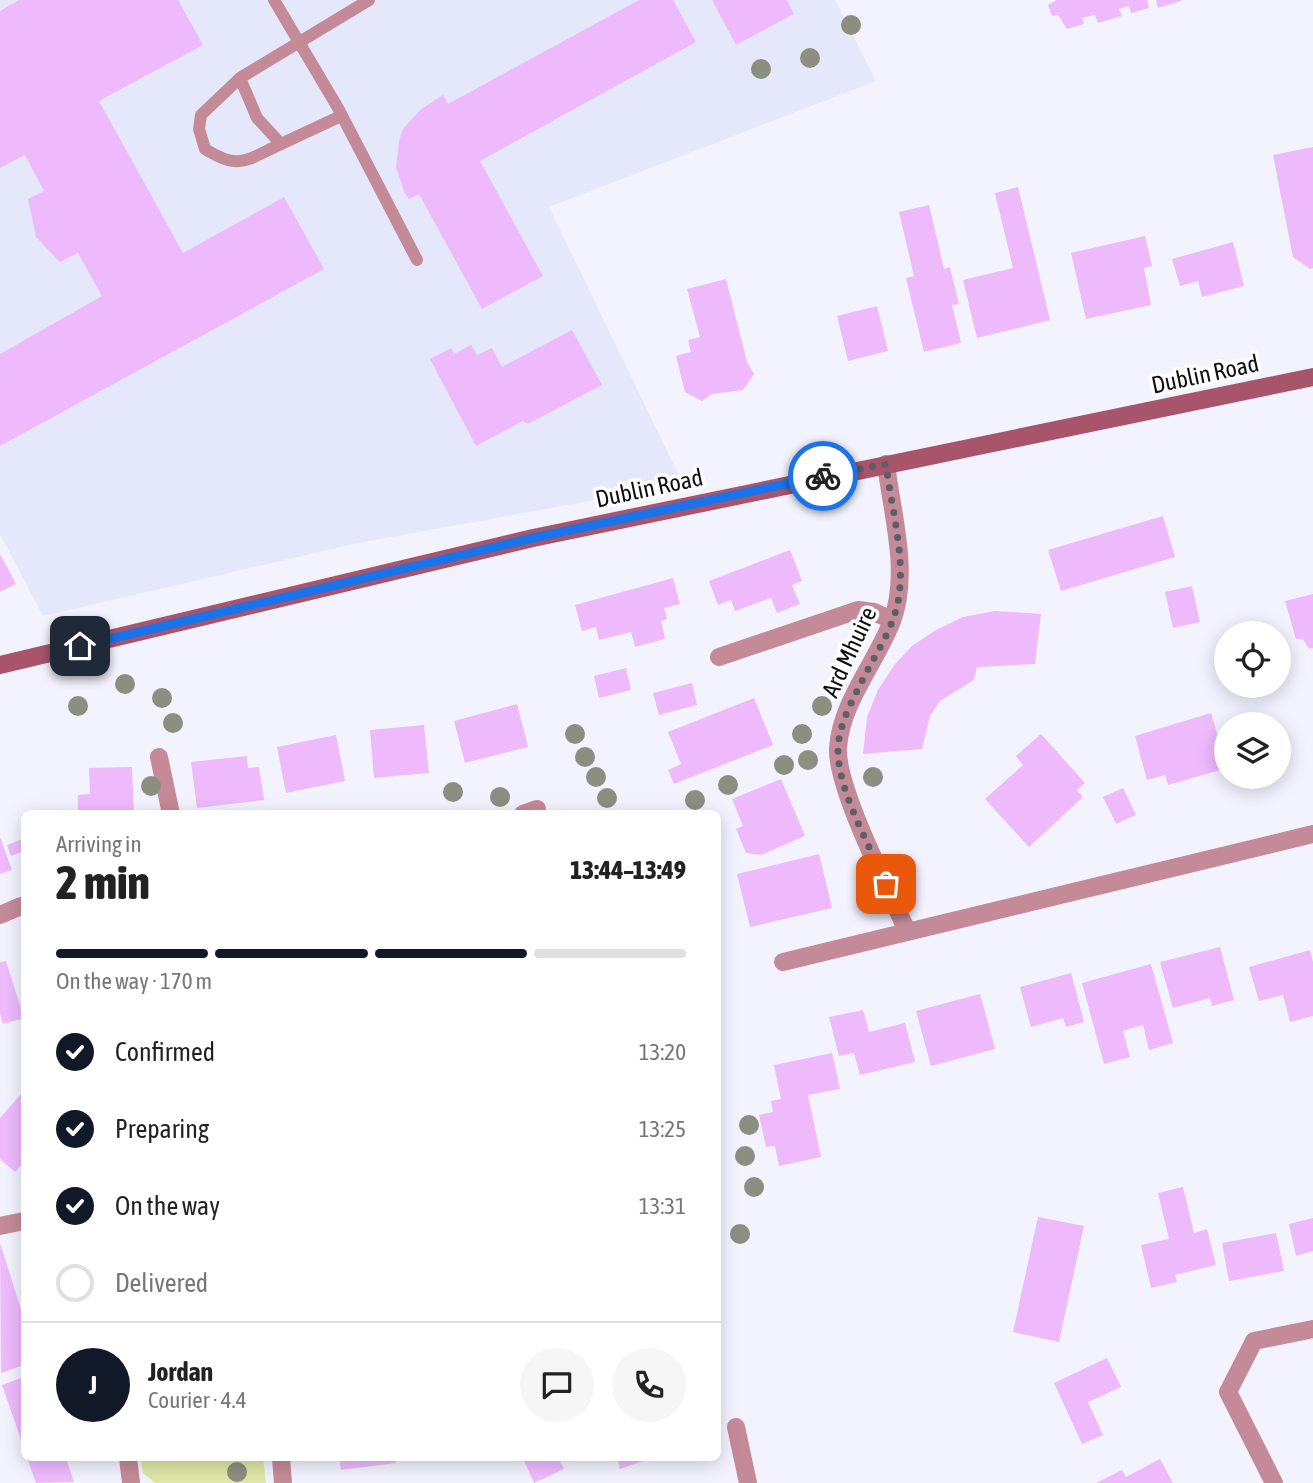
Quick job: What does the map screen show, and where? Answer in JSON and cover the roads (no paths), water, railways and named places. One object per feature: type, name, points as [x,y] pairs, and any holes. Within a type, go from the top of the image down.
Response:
[{"type":"main road","name":"Dublin Road","points":[[0,665],[533,538],[1313,377]]},
{"type":"street","name":"Ard Mhuire","points":[[886,464],[901,578],[892,620],[847,711],[838,748],[840,768],[856,813],[906,931]]},
{"type":"street","points":[[719,657],[858,610],[874,612],[892,620]]},
{"type":"street","points":[[159,757],[169,810]]},
{"type":"street","points":[[783,961],[1313,834]]},
{"type":"street","points":[[0,915],[21,906]]},
{"type":"street","points":[[0,1226],[21,1222]]},
{"type":"street","points":[[1274,1483],[1228,1392],[1254,1341],[1313,1329]]},
{"type":"street","points":[[736,1427],[748,1483]]},
{"type":"street","points":[[128,1461],[131,1483]]},
{"type":"street","points":[[281,1461],[283,1483]]},
{"type":"lane","points":[[274,0],[299,39],[417,260]]},
{"type":"lane","points":[[341,116],[244,161],[228,163],[205,149],[199,130],[201,115],[240,78],[299,39],[369,0]]},
{"type":"lane","points":[[240,78],[257,118],[281,144]]}]
